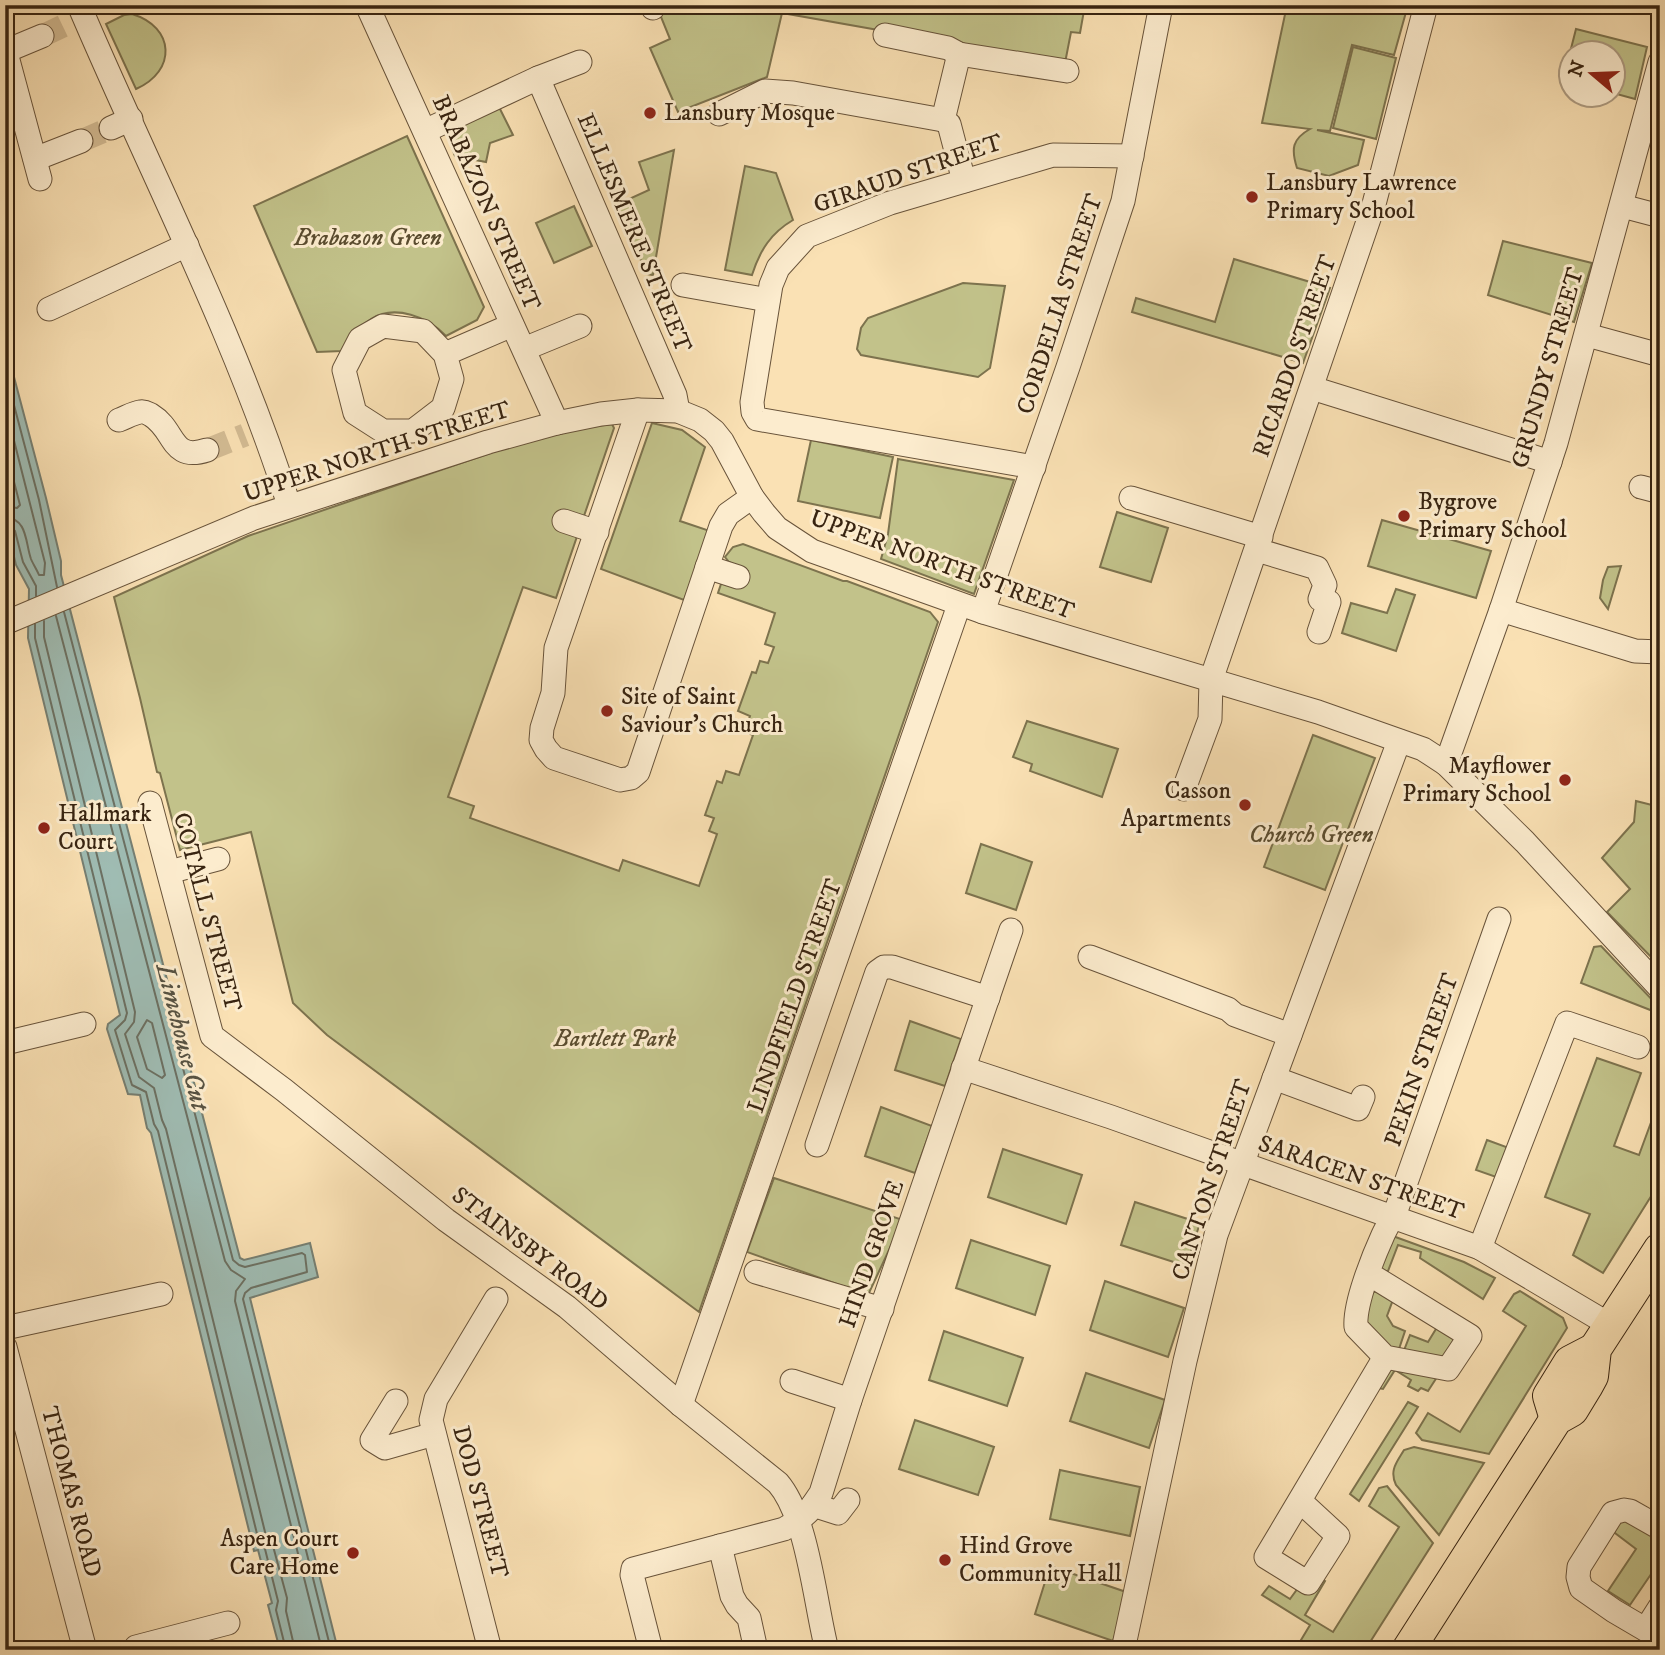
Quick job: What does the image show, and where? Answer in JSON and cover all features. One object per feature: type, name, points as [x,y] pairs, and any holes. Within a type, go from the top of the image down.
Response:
[{"type":"highway","points":[[1408,1650],[1556,1419],[1572,1410],[1592,1376],[1602,1337],[1660,1249]]},
{"type":"street","name":"BRABAZON STREET","points":[[367,5],[557,423]]},
{"type":"street","name":"CORDELIA STREET","points":[[983,612],[1110,246],[1123,201],[1161,5]]},
{"type":"street","name":"RICARDO STREET","points":[[1184,789],[1210,719],[1212,680],[1374,204],[1426,5]]},
{"type":"street","points":[[76,16],[121,123],[145,150],[229,341],[254,431],[289,505]]},
{"type":"street","points":[[884,35],[948,48],[959,54],[1067,71]]},
{"type":"street","points":[[42,36],[5,50],[37,169],[81,141]]},
{"type":"street","points":[[943,120],[959,54]]},
{"type":"street","points":[[425,131],[538,78],[580,62]]},
{"type":"street","name":"GRUNDY STREET","points":[[1446,764],[1550,462],[1655,98],[1660,62]]},
{"type":"street","name":"ELLESMERE STREET","points":[[538,78],[675,395],[678,411]]},
{"type":"street","points":[[719,114],[765,91],[793,93],[943,120],[949,124],[964,181]]},
{"type":"street","name":"GIRAUD STREET","points":[[1034,467],[757,419],[752,412],[771,285],[778,268],[807,236],[890,203],[1053,155],[1132,156]]},
{"type":"street","points":[[1622,206],[1660,216]]},
{"type":"street","points":[[49,309],[187,245]]},
{"type":"street","points":[[683,285],[768,300]]},
{"type":"street","points":[[445,354],[512,325]]},
{"type":"street","points":[[383,326],[423,331],[445,354],[452,379],[443,408],[413,431],[383,431],[355,413],[344,370],[360,339],[372,331],[383,326]]},
{"type":"street","points":[[524,349],[580,326]]},
{"type":"street","points":[[1587,335],[1660,355]]},
{"type":"street","points":[[1312,388],[1550,462]]},
{"type":"street","points":[[638,410],[556,648],[553,693],[541,740],[545,750],[554,758],[620,780],[631,778],[638,772],[721,526],[728,514],[752,497]]},
{"type":"street","name":"UPPER NORTH STREET","points":[[13,620],[289,505],[488,442],[601,414],[638,410],[678,411],[700,420],[722,441],[752,497],[777,528],[812,551],[983,612],[1318,712],[1423,749],[1446,764],[1525,842],[1660,988]]},
{"type":"street","points":[[119,421],[139,412],[147,413],[161,422],[176,447],[184,453],[195,454],[207,450]]},
{"type":"street","points":[[1131,498],[1259,543],[1317,568],[1325,585],[1320,599],[1329,602],[1319,632]]},
{"type":"street","points":[[564,521],[597,532]]},
{"type":"street","points":[[707,567],[738,577]]},
{"type":"street","name":"LINDFIELD STREET","points":[[681,1405],[715,1278],[959,604]]},
{"type":"street","points":[[1501,610],[1635,651],[1660,653]]},
{"type":"street","name":"CANTON STREET","points":[[1123,1650],[1185,1361],[1216,1235],[1399,741]]},
{"type":"street","name":"COTALL STREET","points":[[150,803],[212,1035]]},
{"type":"street","points":[[169,872],[218,859]]},
{"type":"street","name":"PEKIN STREET","points":[[1385,1357],[1356,1327],[1355,1316],[1384,1233],[1394,1218],[1499,919]]},
{"type":"street","name":"HIND GROVE","points":[[806,1513],[821,1493],[835,1454],[850,1400],[1011,930]]},
{"type":"street","points":[[1090,957],[1290,1035]]},
{"type":"street","points":[[817,1145],[877,972],[884,967],[892,967],[988,999]]},
{"type":"street","points":[[1480,1248],[1567,1023],[1638,1047]]},
{"type":"street","points":[[5,1043],[84,1024]]},
{"type":"street","name":"STAINSBY ROAD","points":[[212,1035],[446,1220],[568,1307],[681,1405],[778,1483],[789,1498],[806,1513],[827,1650]]},
{"type":"street","name":"SARACEN STREET","points":[[963,1068],[1111,1117],[1480,1248],[1602,1337]]},
{"type":"street","points":[[1274,1078],[1358,1109],[1363,1097]]},
{"type":"street","points":[[756,1272],[882,1308]]},
{"type":"street","points":[[1300,1501],[1385,1357],[1448,1369],[1470,1336],[1369,1275]]},
{"type":"street","points":[[5,1328],[161,1294]]},
{"type":"street","name":"DOD STREET","points":[[490,1650],[434,1434],[432,1410],[496,1299]]},
{"type":"street","name":"THOMAS ROAD","points":[[5,1347],[85,1650]]},
{"type":"street","points":[[792,1381],[850,1400]]},
{"type":"street","points":[[396,1401],[372,1440],[384,1448],[434,1434]]},
{"type":"street","points":[[651,1650],[632,1575],[633,1569],[784,1529],[806,1513],[838,1513],[848,1500]]},
{"type":"street","points":[[1660,1528],[1630,1511],[1613,1514],[1579,1567],[1578,1577],[1581,1588],[1653,1633],[1660,1607]]},
{"type":"street","points":[[720,1546],[732,1595],[749,1618],[756,1650]]},
{"type":"street","points":[[136,1647],[229,1623]]},
{"type":"green space","points":[[674,5],[1085,5],[1080,33],[1071,32],[1065,63],[782,13],[767,77],[678,112],[650,48],[670,39],[659,12]]},
{"type":"green space","points":[[1287,5],[1408,5],[1394,55],[1352,45],[1330,131],[1317,130],[1364,140],[1358,165],[1329,176],[1297,168],[1294,145],[1310,129],[1262,123]]},
{"type":"green space","points":[[132,14],[157,29],[166,50],[159,72],[136,89],[106,24]]},
{"type":"green space","points":[[1576,29],[1612,38],[1574,38]]},
{"type":"green space","points":[[1626,42],[1647,47],[1635,99],[1626,97]]},
{"type":"green space","points":[[1353,47],[1396,58],[1376,139],[1333,128]]},
{"type":"green space","points":[[499,107],[513,135],[490,143],[486,162],[455,156],[449,140],[454,129]]},
{"type":"green space","name":"Brabazon Green","points":[[407,136],[484,307],[477,320],[446,336],[421,318],[401,313],[380,315],[363,325],[342,351],[317,352],[254,206]]},
{"type":"green space","points":[[674,150],[653,275],[647,274],[616,205],[649,190],[639,162]]},
{"type":"green space","points":[[745,166],[776,173],[793,220],[767,243],[752,275],[725,270]]},
{"type":"green space","points":[[574,206],[592,246],[554,263],[536,223]]},
{"type":"green space","points":[[1503,241],[1592,263],[1574,322],[1488,295]]},
{"type":"green space","points":[[1234,259],[1330,288],[1303,363],[1132,312],[1136,298],[1215,322]]},
{"type":"green space","points":[[963,283],[1005,286],[990,368],[978,377],[861,355],[857,349],[861,328],[868,318]]},
{"type":"green space","points":[[652,423],[682,430],[705,447],[680,521],[710,531],[684,600],[601,569]]},
{"type":"green space","name":"Bartlett Park","points":[[612,424],[614,428],[556,598],[523,587],[448,797],[474,806],[470,818],[619,871],[623,860],[699,886],[717,834],[709,831],[714,818],[705,815],[717,781],[722,783],[726,771],[739,775],[753,735],[745,732],[750,716],[738,711],[752,672],[756,673],[760,661],[768,663],[774,647],[765,644],[775,613],[718,593],[722,581],[742,587],[748,571],[729,562],[725,557],[733,547],[743,544],[847,581],[930,612],[938,622],[699,1312],[327,1035],[293,1003],[251,832],[180,850],[160,773],[157,772],[114,597],[248,536],[508,447],[569,430]]},
{"type":"green space","points":[[811,440],[893,457],[880,518],[798,501]]},
{"type":"green space","points":[[898,459],[1014,480],[974,594],[881,559],[888,534]]},
{"type":"green space","points":[[1117,512],[1168,528],[1151,582],[1100,567]]},
{"type":"green space","points":[[1382,520],[1491,551],[1476,598],[1368,566]]},
{"type":"green space","points":[[1621,566],[1608,609],[1600,598],[1603,580],[1608,567]]},
{"type":"green space","points":[[1396,589],[1415,595],[1396,651],[1342,633],[1351,603],[1387,613]]},
{"type":"green space","points":[[1027,721],[1118,749],[1102,797],[1030,771],[1032,764],[1013,757]]},
{"type":"green space","name":"Church Green","points":[[1313,735],[1375,758],[1325,890],[1264,867]]},
{"type":"green space","points":[[1636,801],[1660,807],[1660,966],[1607,912],[1630,889],[1602,858],[1634,822]]},
{"type":"green space","points":[[981,844],[1032,862],[1016,910],[966,893]]},
{"type":"green space","points":[[1601,946],[1659,1007],[1658,1013],[1581,983],[1594,947]]},
{"type":"green space","points":[[910,1021],[961,1039],[945,1086],[895,1070]]},
{"type":"green space","points":[[1597,1058],[1641,1073],[1614,1146],[1639,1155],[1660,1098],[1660,1182],[1603,1273],[1573,1255],[1590,1214],[1545,1197]]},
{"type":"green space","points":[[881,1107],[932,1126],[915,1173],[865,1156]]},
{"type":"green space","points":[[1487,1140],[1509,1148],[1499,1178],[1476,1170]]},
{"type":"green space","points":[[1003,1149],[1082,1175],[1066,1224],[988,1197]]},
{"type":"green space","points":[[774,1178],[903,1220],[868,1295],[747,1252]]},
{"type":"green space","points":[[1135,1202],[1200,1223],[1186,1266],[1121,1245]]},
{"type":"green space","points":[[1390,1235],[1464,1262],[1495,1278],[1483,1299],[1420,1258],[1421,1252],[1398,1245],[1388,1271],[1378,1271]]},
{"type":"green space","points":[[971,1240],[1050,1266],[1035,1315],[956,1288]]},
{"type":"green space","points":[[1105,1281],[1184,1308],[1168,1357],[1090,1330]]},
{"type":"green space","points":[[1377,1291],[1394,1297],[1387,1316],[1393,1326],[1405,1331],[1399,1349],[1384,1347],[1366,1322],[1371,1293]]},
{"type":"green space","points":[[1520,1291],[1563,1318],[1567,1328],[1489,1454],[1422,1440],[1416,1433],[1428,1413],[1460,1432],[1526,1326],[1503,1311],[1514,1294]]},
{"type":"green space","points":[[1439,1324],[1455,1338],[1446,1357],[1403,1353],[1410,1335],[1428,1342]]},
{"type":"green space","points":[[944,1331],[1023,1358],[1007,1406],[929,1380]]},
{"type":"green space","points":[[1388,1366],[1439,1374],[1428,1391],[1421,1388],[1418,1391],[1408,1386],[1411,1380],[1395,1370],[1383,1389],[1378,1388]]},
{"type":"green space","points":[[1086,1373],[1165,1400],[1149,1448],[1070,1421]]},
{"type":"green space","points":[[1408,1402],[1418,1407],[1359,1501],[1350,1494]]},
{"type":"green space","points":[[915,1420],[994,1447],[978,1495],[899,1469]]},
{"type":"green space","points":[[1414,1447],[1484,1463],[1439,1535],[1394,1480],[1394,1470],[1399,1458],[1404,1450]]},
{"type":"green space","points":[[1060,1470],[1140,1487],[1130,1536],[1050,1519]]},
{"type":"green space","points":[[1387,1486],[1433,1543],[1365,1650],[1295,1650],[1310,1625],[1262,1595],[1269,1586],[1290,1599],[1298,1588],[1322,1579],[1325,1581],[1305,1615],[1333,1632],[1399,1527],[1369,1506],[1379,1488]]},
{"type":"green space","points":[[1625,1519],[1660,1538],[1660,1561],[1630,1605],[1608,1591],[1636,1549],[1611,1530]]},
{"type":"green space","points":[[1050,1566],[1129,1593],[1113,1641],[1035,1614]]},
{"type":"water","name":"Limehouse Cut","points":[[5,343],[46,498],[61,561],[61,575],[240,1258],[244,1260],[310,1243],[318,1277],[250,1298],[338,1650],[280,1650],[268,1605],[272,1603],[258,1550],[254,1551],[151,1133],[147,1128],[140,1095],[128,1094],[107,1029],[108,1024],[120,1015],[28,638],[29,589],[16,565],[5,520]]},
{"type":"tunnel","points":[[42,36],[65,25]]},
{"type":"tunnel","points":[[81,141],[111,128]]},
{"type":"tunnel","points":[[207,450],[245,435]]},
{"type":"place","name":"Lansbury Mosque","points":[[650,113]]},
{"type":"place","name":"Lansbury Lawrence Primary School","points":[[1252,197]]},
{"type":"place","name":"Bygrove Primary School","points":[[1404,516]]},
{"type":"place","name":"Site of Saint Saviour's Church","points":[[607,711]]},
{"type":"place","name":"Mayflower Primary School","points":[[1565,780]]},
{"type":"place","name":"Casson Apartments","points":[[1245,805]]},
{"type":"place","name":"Hallmark Court","points":[[44,828]]},
{"type":"place","name":"Aspen Court Care Home","points":[[353,1553]]},
{"type":"place","name":"Hind Grove Community Hall","points":[[945,1560]]}]
